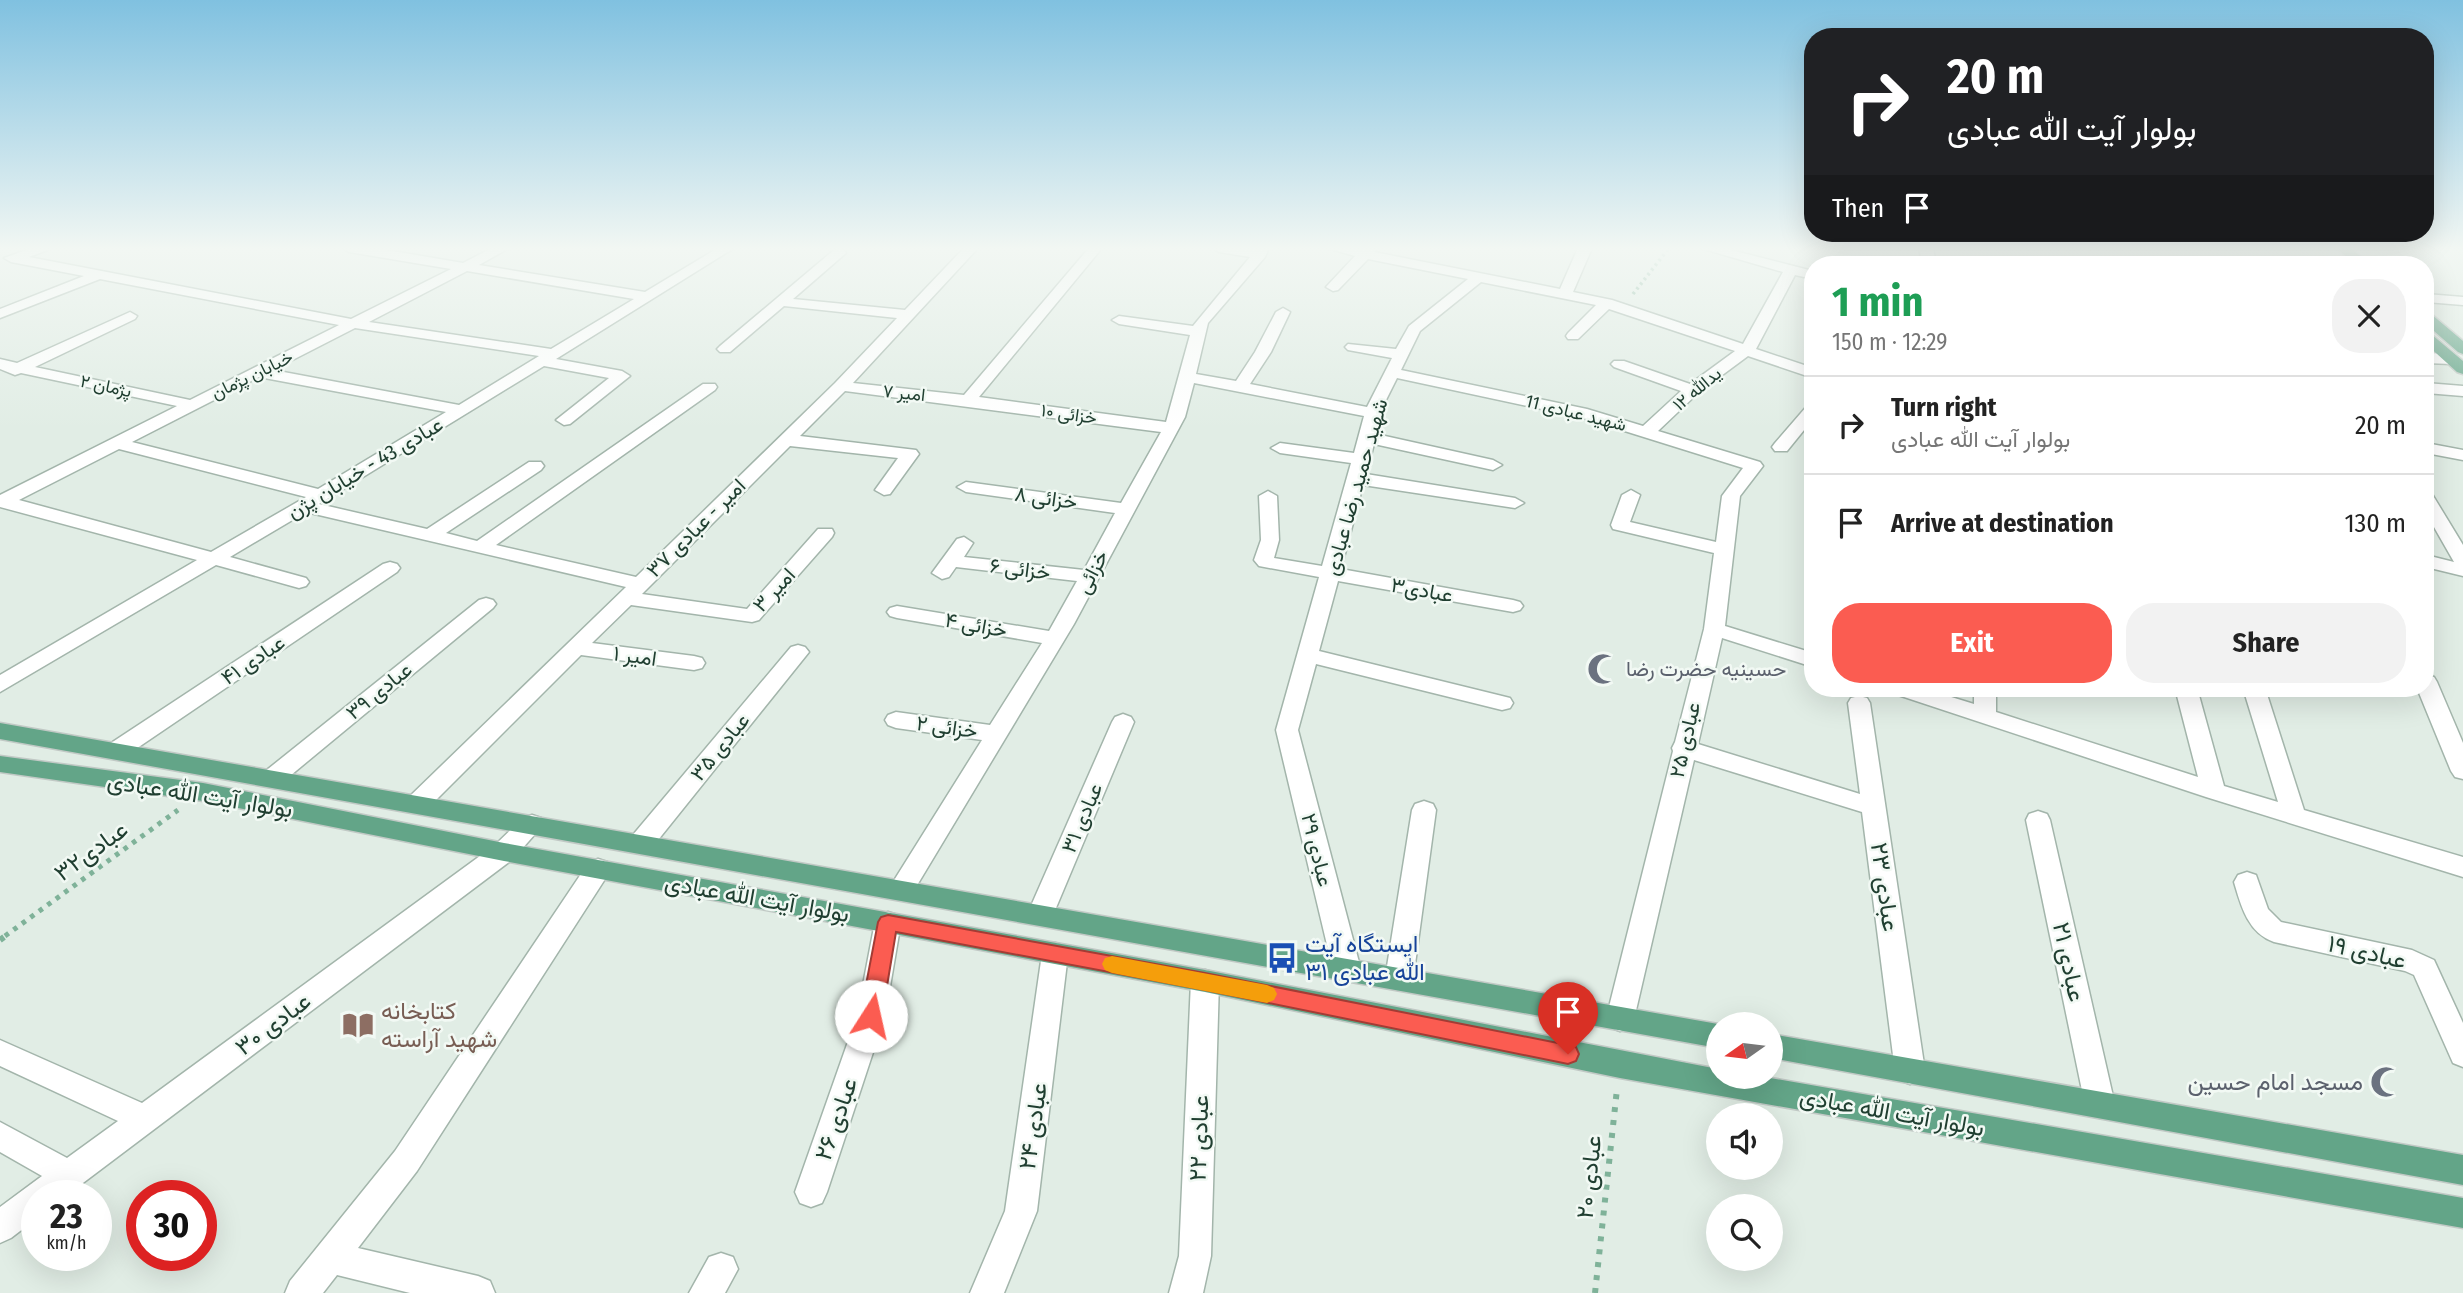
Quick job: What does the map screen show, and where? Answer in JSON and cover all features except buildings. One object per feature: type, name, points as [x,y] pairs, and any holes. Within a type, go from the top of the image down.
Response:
[{"type":"main road","points":[[2434,327],[2459,359]]},
{"type":"main road","points":[[2434,342],[2459,359]]},
{"type":"main road","name":"بولوار آیت الله عبادی","points":[[0,731],[1706,1034]]},
{"type":"main road","name":"بولوار آیت الله عبادی","points":[[2,767],[203,792],[504,852],[1205,981],[1620,1065],[2463,1213]]},
{"type":"main road","name":"بولوار آیت الله عبادی","points":[[1783,1048],[2463,1170]]},
{"type":"street","points":[[271,308],[548,357],[622,376],[564,420]]},
{"type":"street","name":"خیابان پژمان","points":[[2,501],[385,308]]},
{"type":"street","name":"عبادی 43 - خیابان پژن","points":[[0,685],[629,308]]},
{"type":"street","points":[[725,349],[775,308]]},
{"type":"street","points":[[844,308],[908,315]]},
{"type":"street","name":"امیر - عبادی ۳۷","points":[[417,804],[841,386],[914,308]]},
{"type":"street","points":[[968,400],[1045,308]]},
{"type":"street","name":"خزائی","points":[[901,890],[1055,639],[1171,428],[1188,377],[1197,331],[1213,308]]},
{"type":"street","name":"شهید حمید رضا عبادی","points":[[1287,730],[1374,413],[1414,329],[1440,308]]},
{"type":"street","points":[[1573,336],[1611,308]]},
{"type":"street","points":[[1621,308],[1804,370]]},
{"type":"street","points":[[1748,349],[1770,308]]},
{"type":"street","points":[[1240,387],[1263,352],[1283,312]]},
{"type":"street","points":[[0,376],[130,316]]},
{"type":"street","points":[[1119,320],[1197,331]]},
{"type":"street","points":[[1353,347],[1402,355]]},
{"type":"street","name":"یدالله ۱۲","points":[[1648,432],[1692,390],[1748,349]]},
{"type":"street","points":[[2434,358],[2459,359]]},
{"type":"street","name":"پژمان ۲","points":[[0,364],[193,405]]},
{"type":"street","points":[[1619,364],[1692,390]]},
{"type":"street","points":[[257,372],[461,410]]},
{"type":"street","name":"شهید عبادی 11","points":[[1395,373],[1500,393],[1648,432],[1754,466]]},
{"type":"street","points":[[1188,377],[1374,413]]},
{"type":"street","points":[[1500,393],[1511,379]]},
{"type":"street","name":"امیر ۷","points":[[841,386],[968,400]]},
{"type":"street","points":[[480,547],[709,387]]},
{"type":"street","points":[[2434,389],[2463,391]]},
{"type":"street","name":"خزائی ۱۰","points":[[968,400],[1171,428]]},
{"type":"street","points":[[1781,447],[1804,420]]},
{"type":"street","points":[[1367,437],[1493,464]]},
{"type":"street","points":[[786,440],[910,454],[884,490]]},
{"type":"street","points":[[116,443],[321,495]]},
{"type":"street","points":[[1280,448],[1360,459]]},
{"type":"street","points":[[2434,450],[2463,455]]},
{"type":"street","points":[[431,535],[535,466]]},
{"type":"street","name":"عبادی ۲۵","points":[[1620,1019],[1714,629],[1731,496],[1754,466]]},
{"type":"street","points":[[1355,478],[1515,503]]},
{"type":"street","name":"خزائی ۸","points":[[966,486],[1127,509]]},
{"type":"street","points":[[1631,495],[1620,525],[1723,549]]},
{"type":"street","name":"عبادی۳","points":[[1268,496],[1270,540],[1264,559],[1266,562],[1513,606]]},
{"type":"street","points":[[2,501],[299,582]]},
{"type":"street","points":[[303,506],[480,547],[633,591]]},
{"type":"street","points":[[2434,512],[2463,561]]},
{"type":"street","name":"امیر ۳","points":[[633,591],[752,616],[825,533]]},
{"type":"street","name":"خزائی ۶","points":[[964,543],[946,567],[1090,577]]},
{"type":"street","points":[[2434,563],[2463,570]]},
{"type":"street","name":"عبادی ۴۱","points":[[116,751],[390,568]]},
{"type":"street","name":"عبادی ۳۹","points":[[271,779],[486,604]]},
{"type":"street","name":"خزائی ۴","points":[[897,612],[1055,639]]},
{"type":"street","points":[[1714,629],[1804,657]]},
{"type":"street","name":"امیر ۱","points":[[576,648],[694,663]]},
{"type":"street","name":"عبادی ۳۵","points":[[641,843],[798,652]]},
{"type":"street","points":[[1308,654],[1502,703]]},
{"type":"street","points":[[1928,697],[2214,791],[2463,867]]},
{"type":"street","points":[[1985,697],[1985,715]]},
{"type":"street","points":[[2188,697],[2214,791]]},
{"type":"street","points":[[2257,697],[2294,815]]},
{"type":"street","points":[[2432,697],[2463,771]]},
{"type":"street","name":"عبادی ۲۳","points":[[1859,703],[1910,1071]]},
{"type":"street","name":"خزائی ۲","points":[[896,720],[997,734]]},
{"type":"street","name":"عبادی ۳۱","points":[[1040,915],[1123,722]]},
{"type":"street","name":"عبادی ۲۹","points":[[1287,730],[1347,970]]},
{"type":"street","points":[[1684,748],[1873,807]]},
{"type":"street","points":[[1399,979],[1424,810]]},
{"type":"street","name":"عبادی ۲۱","points":[[2038,820],[2100,1105]]},
{"type":"street","name":"عبادی ۳۰","points":[[62,1180],[504,852],[532,824]]},
{"type":"street","points":[[302,1293],[405,1161],[598,869]]},
{"type":"street","name":"عبادی ۱۹","points":[[2247,882],[2258,916],[2274,931],[2412,961],[2424,968],[2463,1054]]},
{"type":"street","name":"عبادی ۲۶","points":[[811,1192],[871,1016],[888,922]]},
{"type":"street","name":"عبادی ۲۴","points":[[987,1293],[1021,1211],[1055,954]]},
{"type":"street","name":"عبادی ۲۲","points":[[1186,1293],[1195,1256],[1205,981]]},
{"type":"street","points":[[0,1052],[145,1119]]},
{"type":"street","points":[[0,1136],[69,1175]]},
{"type":"street","points":[[0,1227],[21,1211]]},
{"type":"street","points":[[330,1257],[478,1293]]},
{"type":"path","name":"عبادی۳۲","points":[[0,940],[203,792]]},
{"type":"path","name":"عبادی ۲۰","points":[[1595,1293],[1620,1065]]},
{"type":"slow traffic","points":[[1112,964],[1267,994]]},
{"type":"place","name":"حسینیه حضرت رضا","points":[[1603,669]]},
{"type":"place","name":"ایستگاه آیت الله عبادی ۳۱","points":[[1282,958]]},
{"type":"place","name":"کتابخانه شهید آراسته","points":[[358,1025]]},
{"type":"place","name":"مسجد امام حسین","points":[[2386,1082]]},
{"type":"route","points":[[871,1016],[888,922],[1205,981],[1568,1054]]}]
